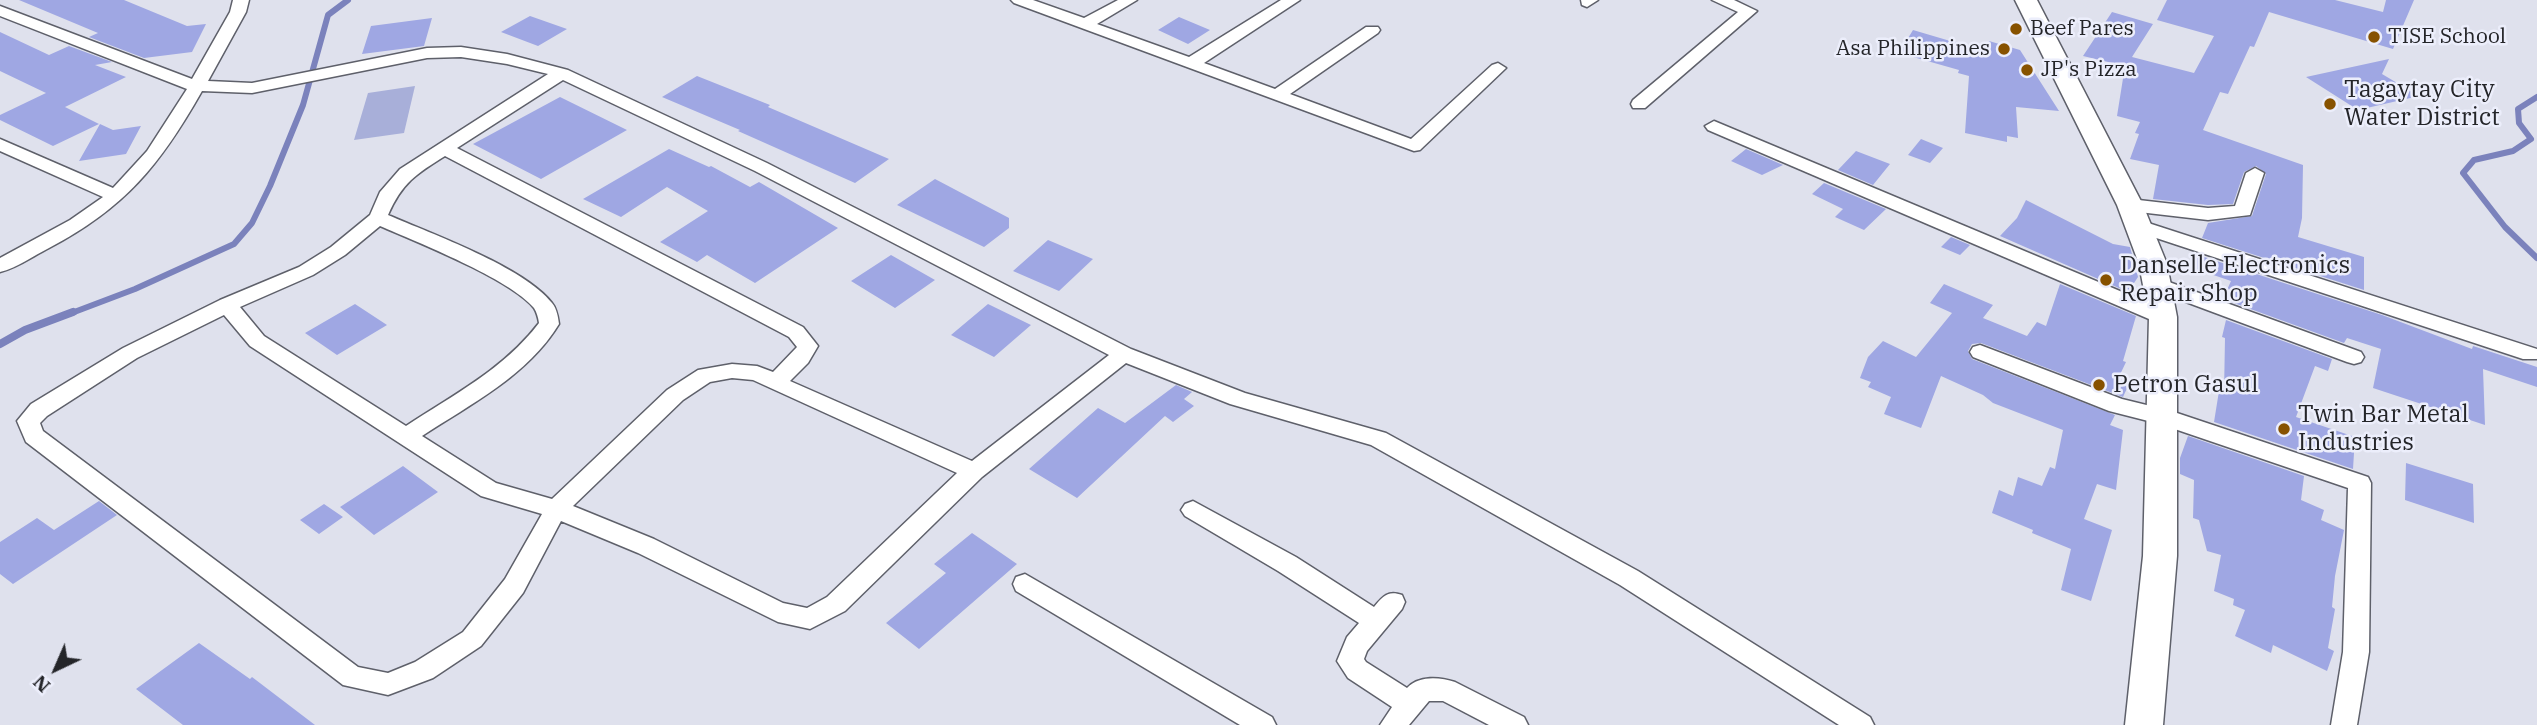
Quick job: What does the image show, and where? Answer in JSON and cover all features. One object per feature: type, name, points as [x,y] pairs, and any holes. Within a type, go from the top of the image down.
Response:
[{"type":"main road","points":[[2026,0],[2135,215],[2158,284],[2163,317],[2160,556],[2144,725]]},
{"type":"street","points":[[0,266],[76,223],[116,196],[144,168],[238,12],[241,0]]},
{"type":"street","points":[[1019,0],[1414,146],[1498,68]]},
{"type":"street","points":[[1087,23],[1129,0]]},
{"type":"street","points":[[1190,64],[1292,0]]},
{"type":"street","points":[[1639,104],[1749,10],[1720,0]]},
{"type":"street","points":[[0,11],[195,86],[252,88],[427,53],[461,52],[507,59],[562,73],[761,167],[1124,354],[1238,399],[1378,439],[1629,578],[1861,725]]},
{"type":"street","points":[[1276,96],[1372,30]]},
{"type":"street","points":[[562,73],[406,173],[389,192],[378,218],[338,251],[306,271],[227,305],[130,353],[39,410],[29,421],[34,436],[352,677],[388,684],[424,670],[472,639],[514,586],[556,509],[675,395],[705,375],[732,371],[757,373],[974,471]]},
{"type":"street","points":[[1714,126],[2163,317]]},
{"type":"street","points":[[0,144],[116,196]]},
{"type":"street","points":[[446,149],[796,332],[807,346],[801,358],[775,383]]},
{"type":"street","points":[[2135,215],[2243,211],[2255,173]]},
{"type":"street","points":[[2135,215],[2530,354]]},
{"type":"street","points":[[378,218],[471,259],[529,294],[545,308],[549,324],[537,342],[505,369],[405,437]]},
{"type":"street","points":[[2158,284],[2354,357]]},
{"type":"street","points":[[227,305],[257,341],[489,490],[556,509],[646,546],[778,612],[810,619],[836,604],[974,471],[1124,354]]},
{"type":"street","points":[[1980,352],[2117,406],[2163,416],[2360,483],[2356,652],[2344,725]]},
{"type":"street","points":[[1193,510],[1287,564],[1385,611],[1356,645],[1349,661],[1357,670],[1410,704]]},
{"type":"street","points":[[1025,584],[1263,725]]},
{"type":"street","points":[[1393,725],[1422,690],[1446,690],[1515,725]]},
{"type":"shaded area","points":[[415,86],[404,133],[354,140],[368,93]]},
{"type":"building","points":[[19,0],[124,0],[187,26],[206,24],[192,52],[144,58],[89,37],[98,33]]},
{"type":"building","points":[[2167,0],[2335,0],[2383,12],[2386,0],[2414,0],[2393,49],[2269,12],[2254,47],[2250,46],[2228,94],[2220,92],[2203,130],[2303,165],[2302,218],[2298,237],[2364,257],[2364,290],[2202,238],[2208,223],[2252,216],[2266,174],[2256,166],[2244,172],[2233,204],[2208,205],[2153,199],[2159,165],[2130,159],[2139,134],[2135,133],[2140,122],[2117,116],[2125,66],[2083,56],[2112,12],[2153,24],[2132,57],[2194,73],[2214,36],[2157,20]]},
{"type":"building","points":[[530,16],[567,29],[538,46],[501,32]]},
{"type":"building","points":[[1179,17],[1210,30],[1188,44],[1158,30]]},
{"type":"building","points":[[432,18],[424,46],[362,54],[371,26]]},
{"type":"building","points":[[1913,30],[1984,51],[1989,41],[2020,50],[2059,111],[2016,107],[2018,138],[2007,136],[2007,142],[1965,133],[1969,76],[1958,73],[1959,70],[1899,53]]},
{"type":"building","points":[[0,32],[49,55],[69,46],[112,62],[95,65],[126,77],[65,107],[99,124],[53,146],[0,120],[0,115],[46,93],[0,71]]},
{"type":"building","points":[[2389,59],[2382,74],[2419,96],[2358,110],[2306,77]]},
{"type":"building","points":[[697,76],[770,105],[768,107],[889,159],[855,183],[662,97]]},
{"type":"building","points":[[560,97],[627,130],[541,179],[473,144]]},
{"type":"building","points":[[100,124],[113,130],[141,126],[126,154],[79,161]]},
{"type":"building","points":[[1921,139],[1943,148],[1930,163],[1908,155]]},
{"type":"building","points":[[669,149],[711,166],[750,187],[759,182],[838,228],[755,283],[707,255],[697,262],[660,242],[708,211],[667,187],[621,217],[583,199]]},
{"type":"building","points":[[1746,149],[1783,165],[1762,175],[1731,161]]},
{"type":"building","points":[[1856,151],[1890,164],[1873,185],[1838,170]]},
{"type":"building","points":[[935,179],[1009,218],[1009,228],[984,247],[897,205]]},
{"type":"building","points":[[1824,183],[1886,209],[1864,230],[1835,217],[1843,209],[1812,194]]},
{"type":"building","points":[[2026,200],[2113,244],[2130,247],[2138,277],[2128,292],[2000,236],[2017,218]]},
{"type":"building","points":[[1951,237],[1970,245],[1960,255],[1941,247]]},
{"type":"building","points":[[1048,240],[1093,259],[1059,291],[1013,271]]},
{"type":"building","points":[[2195,254],[2382,315],[2472,349],[2473,346],[2537,367],[2537,387],[2483,369],[2485,425],[2373,388],[2381,349],[2347,338],[2344,343],[2223,299],[2231,281],[2190,267]]},
{"type":"building","points":[[891,255],[935,280],[895,308],[851,281]]},
{"type":"building","points":[[1944,284],[1993,305],[1983,318],[2027,336],[2037,322],[2046,326],[2060,284],[2136,316],[2123,361],[2126,362],[2117,381],[2128,386],[2123,397],[1981,343],[1972,344],[1968,351],[1972,359],[2115,415],[2110,425],[2123,430],[2116,490],[2097,484],[2084,519],[2112,530],[2091,601],[2061,590],[2071,549],[1992,513],[1999,490],[2013,496],[2018,477],[2042,486],[2050,467],[2055,469],[2063,430],[1993,403],[1983,395],[1941,376],[1921,428],[1884,414],[1891,397],[1868,387],[1871,382],[1860,378],[1868,357],[1883,341],[1916,357],[1952,313],[1930,303]]},
{"type":"building","points":[[355,304],[387,325],[337,355],[305,333]]},
{"type":"building","points":[[988,304],[1031,325],[994,357],[951,335]]},
{"type":"building","points":[[2226,320],[2332,359],[2328,371],[2315,366],[2296,417],[2355,437],[2353,469],[2214,422],[2219,391],[2224,393],[2225,338],[2222,337]]},
{"type":"building","points":[[1176,385],[1192,392],[1184,399],[1194,406],[1173,422],[1165,416],[1077,498],[1029,469],[1098,408],[1125,423]]},
{"type":"building","points":[[2188,436],[2304,476],[2301,500],[2324,510],[2321,520],[2344,530],[2335,576],[2332,607],[2335,609],[2328,648],[2334,651],[2327,671],[2273,645],[2271,653],[2235,636],[2245,610],[2233,605],[2234,599],[2214,591],[2221,555],[2207,551],[2199,520],[2193,518],[2194,480],[2180,474],[2180,458]]},
{"type":"building","points":[[2406,463],[2473,484],[2474,523],[2405,500]]},
{"type":"building","points":[[403,466],[438,492],[374,535],[340,507]]},
{"type":"building","points":[[99,501],[117,515],[13,584],[0,574],[0,542],[37,518],[54,530]]},
{"type":"building","points":[[324,504],[343,517],[319,534],[300,520]]},
{"type":"building","points":[[972,533],[1017,564],[919,649],[886,623],[946,573],[934,564]]},
{"type":"building","points":[[199,643],[250,679],[252,677],[315,725],[183,725],[136,689]]},
{"type":"waterway","points":[[69,314],[135,289],[234,244],[252,223],[270,186],[303,105],[328,15],[348,0]]},
{"type":"waterway","points":[[2537,97],[2518,109],[2519,123],[2531,139],[2513,151],[2474,160],[2463,173],[2505,227],[2537,258]]},
{"type":"waterway","points":[[0,344],[25,330],[73,312]]},
{"type":"place","name":"Beef Pares","points":[[2016,29]]},
{"type":"place","name":"TISE School","points":[[2374,37]]},
{"type":"place","name":"Asa Philippines","points":[[2004,49]]},
{"type":"place","name":"JP's Pizza","points":[[2027,70]]},
{"type":"place","name":"Tagaytay City Water District","points":[[2330,104]]},
{"type":"place","name":"Danselle Electronics Repair Shop","points":[[2106,280]]},
{"type":"place","name":"Petron Gasul","points":[[2099,385]]},
{"type":"place","name":"Twin Bar Metal Industries","points":[[2284,429]]}]
